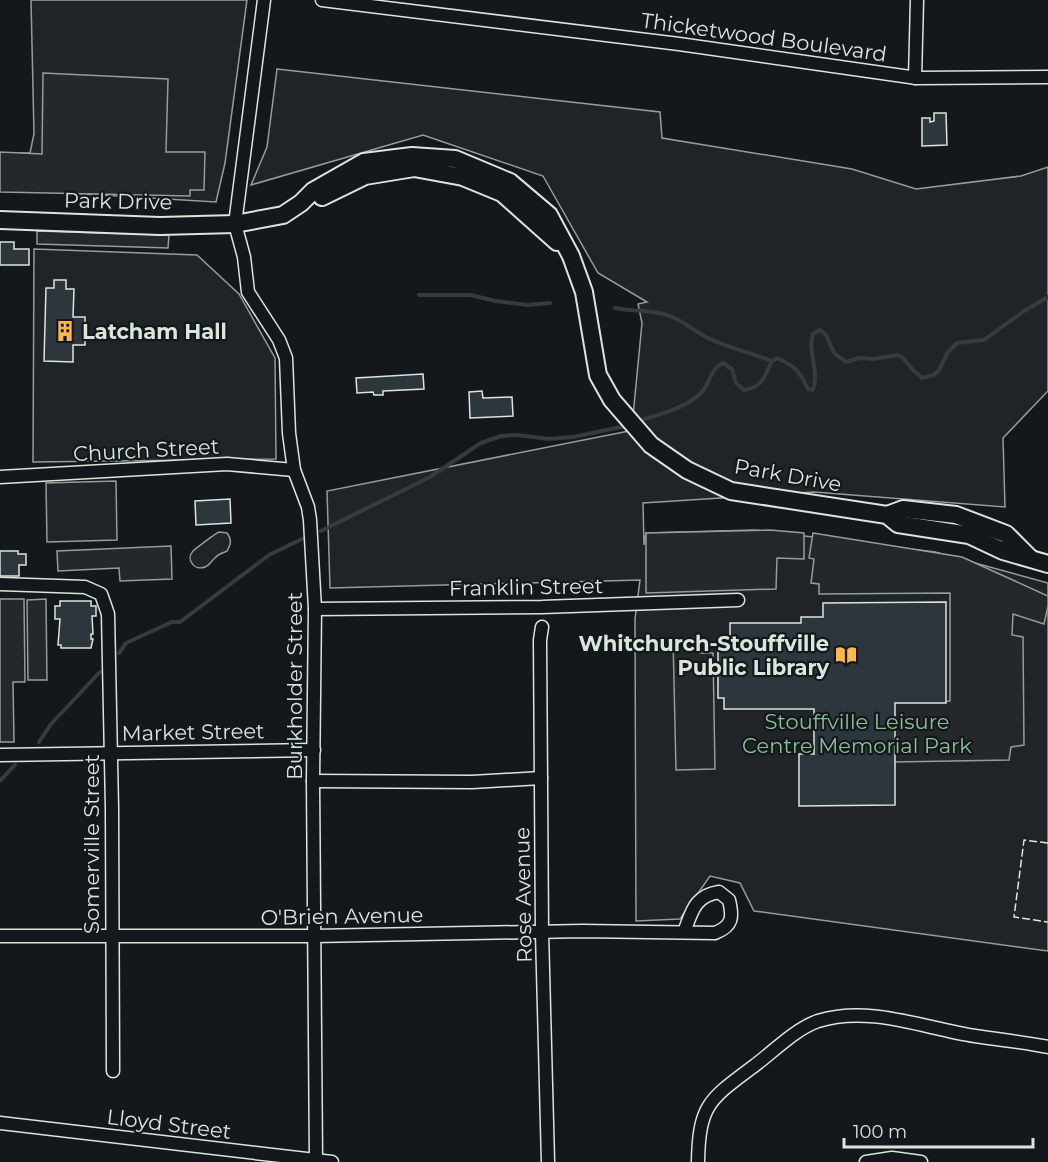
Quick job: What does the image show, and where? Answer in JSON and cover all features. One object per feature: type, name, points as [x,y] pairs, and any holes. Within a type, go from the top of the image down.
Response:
[{"type":"street","points":[[235,225],[264,0]]},
{"type":"street","name":"Thicketwood Boulevard","points":[[322,0],[679,44],[915,78],[1048,77]]},
{"type":"street","points":[[915,78],[917,0]]},
{"type":"street","name":"Park Drive","points":[[0,220],[160,226],[235,225],[283,215],[301,203],[313,191],[364,162],[412,156],[455,159],[510,182],[549,215],[571,256],[584,292],[598,375],[612,400],[651,445],[687,470],[731,491],[887,515],[903,509],[956,514],[1006,534],[1031,559],[1048,564]]},
{"type":"street","name":"Burkholder Street","points":[[235,225],[244,257],[248,292],[279,340],[286,358],[289,433],[294,470],[309,513],[315,609],[313,781],[316,1161]]},
{"type":"street","name":"Church Street","points":[[0,477],[227,464],[294,470]]},
{"type":"street","name":"Somerville Street","points":[[0,584],[85,587],[101,594],[108,617],[113,1071]]},
{"type":"street","name":"Franklin Street","points":[[315,609],[542,607],[738,600]]},
{"type":"street","name":"Rose Avenue","points":[[542,627],[540,640],[542,932],[548,1162]]},
{"type":"street","name":"Market Street","points":[[0,755],[314,750]]},
{"type":"street","points":[[313,781],[472,782],[541,778]]},
{"type":"street","name":"O'Brien Avenue","points":[[0,936],[314,936],[684,932]]},
{"type":"street","points":[[698,1162],[702,1118],[709,1102],[796,1034],[815,1022],[843,1015],[889,1018],[975,1036],[1048,1047]]},
{"type":"street","name":"Lloyd Street","points":[[0,1123],[333,1162]]},
{"type":"street","points":[[866,1162],[892,1158],[921,1162]]},
{"type":"green space","points":[[31,0],[247,0],[225,163],[216,202],[0,189],[0,153],[30,153],[34,134]]},
{"type":"green space","name":"Stouffville Leisure Centre Memorial Park","points":[[277,69],[660,112],[662,138],[852,169],[916,189],[1021,176],[1048,167],[1048,391],[1003,438],[1005,507],[814,492],[643,503],[644,545],[646,533],[755,530],[935,552],[1048,583],[1048,951],[754,911],[740,883],[710,876],[680,919],[636,921],[635,619],[640,580],[330,588],[327,491],[644,428],[633,416],[642,323],[638,304],[647,302],[598,273],[543,176],[423,135],[251,185],[267,147]]},
{"type":"green space","points":[[34,249],[197,255],[239,294],[275,358],[276,459],[33,462]]},
{"type":"green space","points":[[116,481],[117,540],[47,542],[46,483]]},
{"type":"green space","points":[[219,532],[227,533],[230,538],[227,551],[205,567],[201,568],[192,564],[190,558],[193,551]]},
{"type":"shaded area","points":[[43,73],[168,79],[166,152],[205,152],[204,190],[190,190],[190,196],[0,192],[0,152],[42,154]]},
{"type":"shaded area","points":[[37,231],[169,235],[168,248],[37,244]]},
{"type":"shaded area","points":[[770,530],[804,533],[804,559],[777,558],[776,589],[646,593],[646,533]]},
{"type":"shaded area","points":[[813,533],[962,557],[1048,596],[1044,624],[1013,614],[1012,635],[1023,637],[1024,745],[1011,747],[1009,760],[894,762],[893,702],[950,701],[950,593],[819,594],[819,584],[811,583],[814,559],[809,558]]},
{"type":"shaded area","points":[[171,546],[172,579],[120,581],[119,568],[58,571],[57,551]]},
{"type":"shaded area","points":[[0,599],[24,599],[25,682],[13,682],[14,742],[0,742]]},
{"type":"shaded area","points":[[46,599],[47,680],[28,680],[27,600]]},
{"type":"shaded area","points":[[700,638],[700,653],[713,653],[715,769],[676,770],[673,639]]},
{"type":"building","points":[[934,113],[946,113],[947,145],[922,146],[922,118],[930,118],[930,122],[934,121]]},
{"type":"building","points":[[0,242],[14,242],[14,249],[29,249],[29,265],[0,265]]},
{"type":"building","name":"Latcham Hall","points":[[54,280],[66,280],[66,289],[74,289],[73,317],[85,317],[85,345],[73,345],[73,362],[44,361],[46,288],[54,288]]},
{"type":"building","points":[[423,374],[424,389],[383,391],[383,395],[374,395],[373,392],[357,393],[356,378]]},
{"type":"building","points":[[482,391],[483,398],[512,397],[513,416],[470,418],[469,392]]},
{"type":"building","points":[[230,499],[231,523],[196,525],[195,501]]},
{"type":"building","points":[[0,551],[18,551],[18,554],[26,554],[26,565],[19,565],[19,576],[0,576]]},
{"type":"building","points":[[60,601],[91,601],[91,606],[96,606],[96,616],[92,616],[91,648],[61,648],[61,645],[58,645],[60,619],[55,619],[55,606],[60,606]]},
{"type":"building","points":[[946,602],[946,703],[895,703],[895,805],[799,806],[799,754],[814,754],[814,709],[724,709],[724,698],[718,698],[718,649],[730,649],[730,623],[801,623],[801,617],[823,617],[823,603]]},
{"type":"waterway","points":[[419,295],[470,295],[527,305],[550,303]]},
{"type":"waterway","points":[[772,361],[777,358],[793,367],[808,389],[813,390],[815,376],[811,348],[813,334],[820,330],[826,335],[834,353],[846,362],[859,358],[874,359],[898,355],[922,378],[934,375],[948,352],[957,343],[984,340],[1048,297]]},
{"type":"waterway","points":[[615,308],[656,312],[670,316],[714,341],[772,361]]},
{"type":"waterway","points":[[636,422],[670,411],[694,399],[704,389],[715,369],[723,363],[732,369],[736,383],[744,390],[759,384],[772,361]]},
{"type":"waterway","points":[[321,531],[430,477],[481,443],[501,436],[517,435],[549,439],[573,437],[626,426]]},
{"type":"waterway","points":[[119,653],[126,643],[172,622],[180,622],[269,555],[304,538]]},
{"type":"waterway","points":[[39,742],[51,724],[100,672]]},
{"type":"waterway","points":[[0,781],[15,765]]},
{"type":"fence","points":[[1048,843],[1024,840],[1014,917],[1048,922]]},
{"type":"place","name":"Latcham Hall","points":[[65,331]]},
{"type":"place","name":"Whitchurch-Stouffville Public Library","points":[[846,655]]}]
